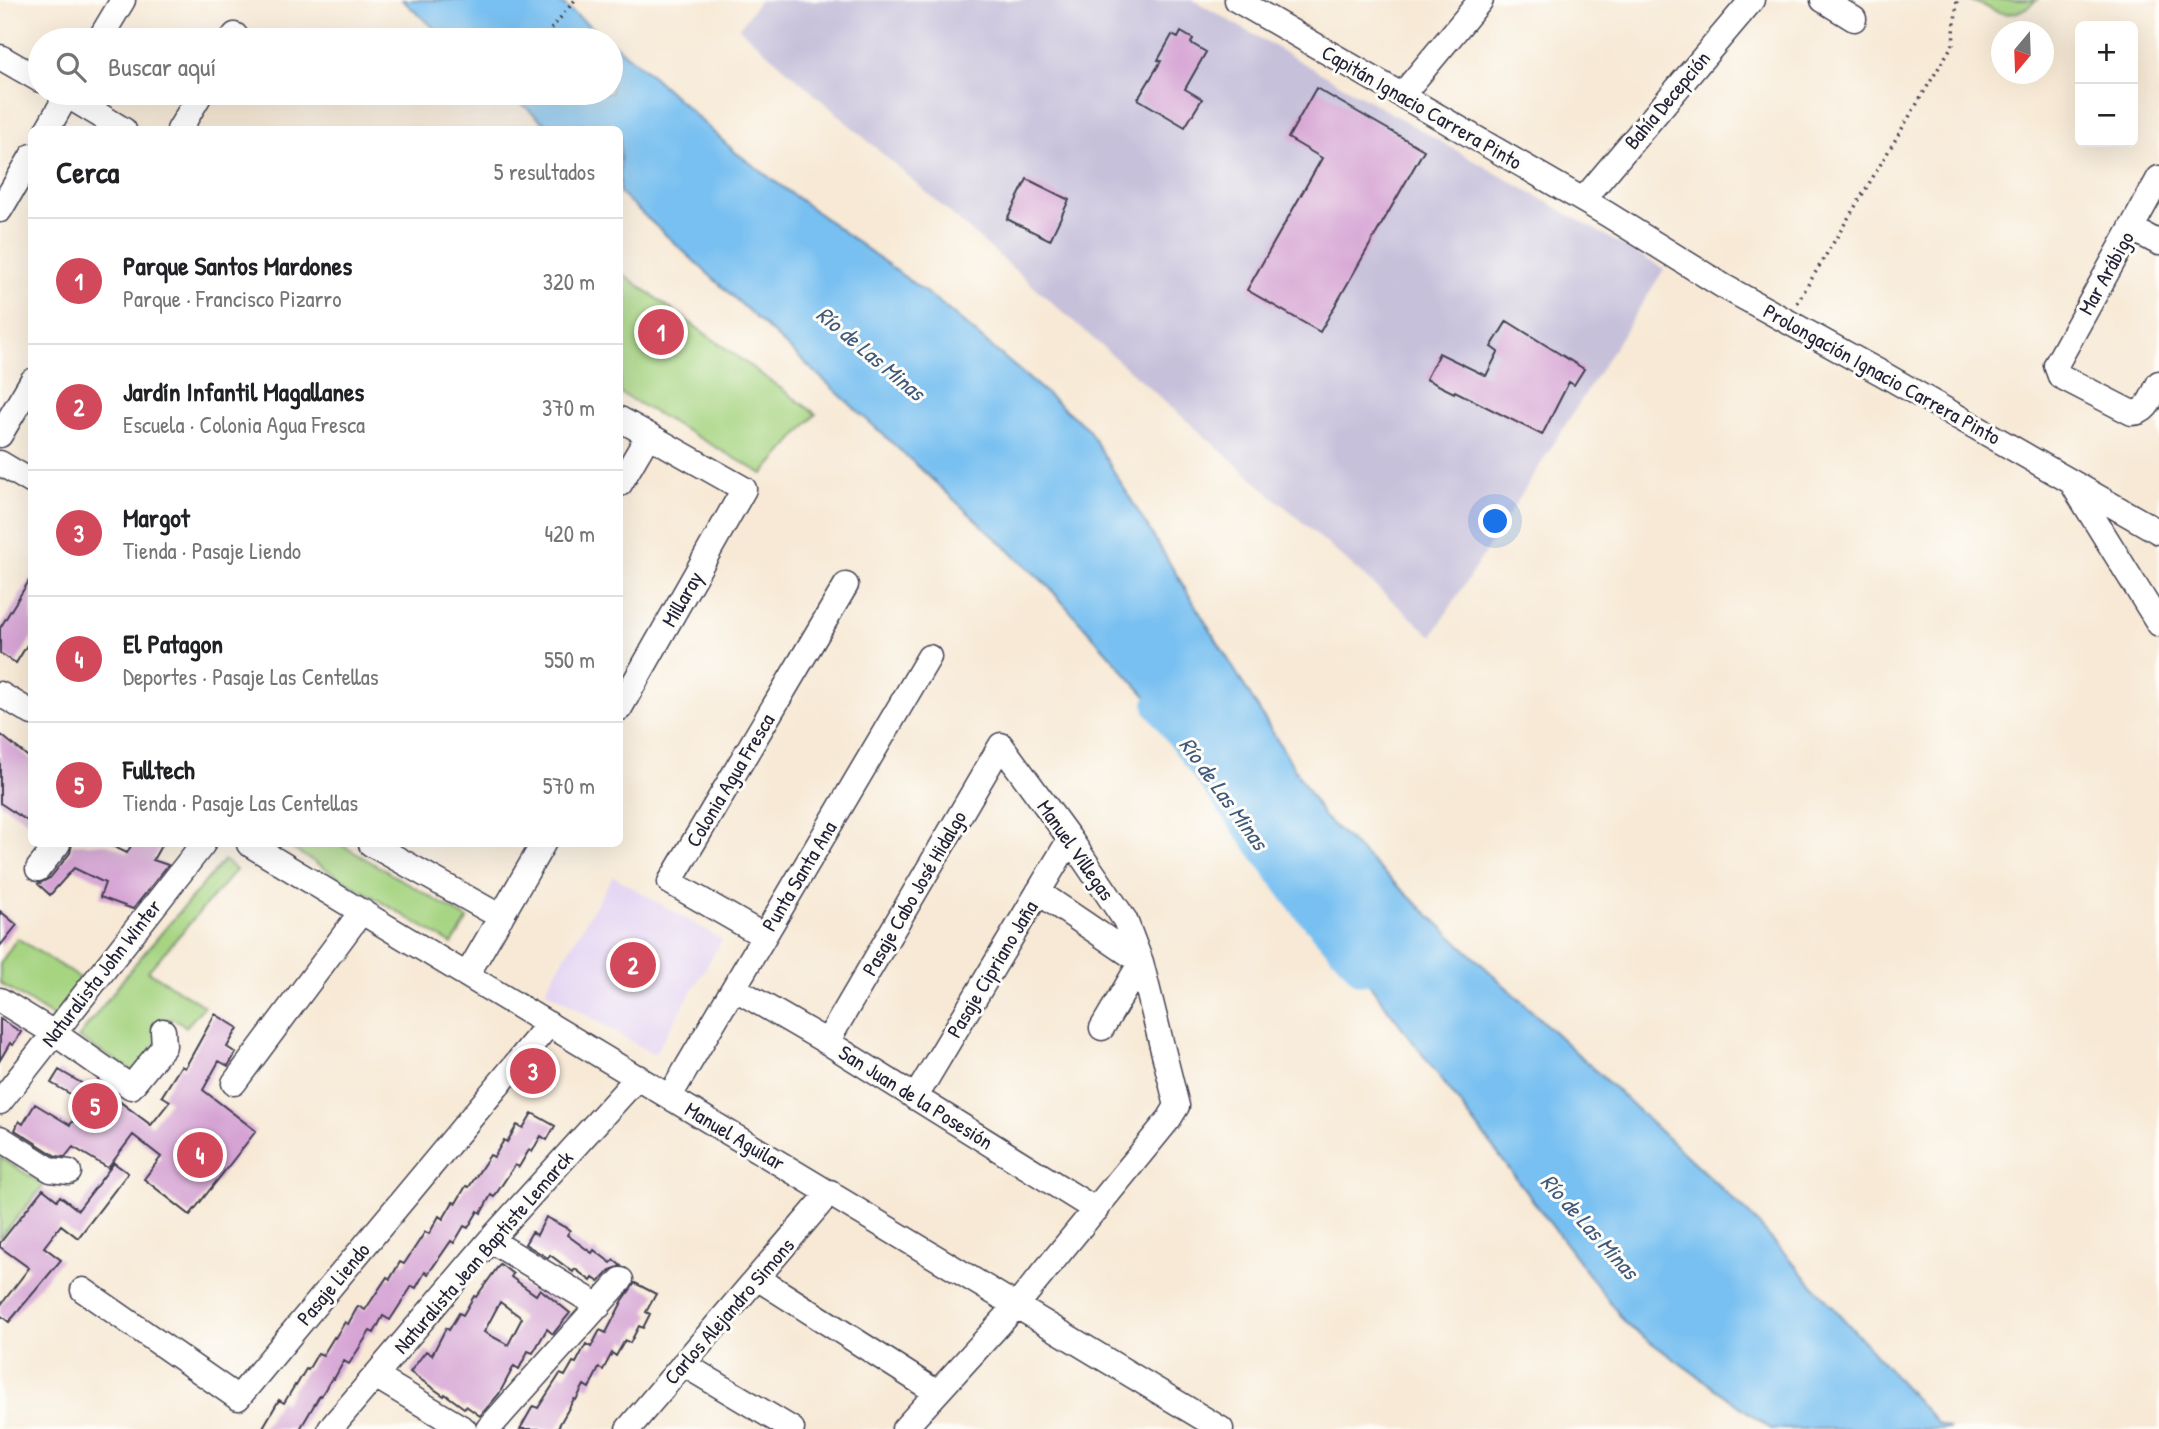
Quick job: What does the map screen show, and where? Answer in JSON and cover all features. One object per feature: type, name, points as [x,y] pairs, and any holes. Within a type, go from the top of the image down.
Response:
[{"type":"street","points":[[106,28],[123,0]]},
{"type":"street","name":"Capitán Ignacio Carrera Pinto","points":[[1237,0],[1607,214]]},
{"type":"street","points":[[1402,95],[1481,0]]},
{"type":"street","name":"Bahía Decepción","points":[[1583,200],[1752,0]]},
{"type":"street","points":[[1823,0],[1854,19]]},
{"type":"street","points":[[0,57],[28,73]]},
{"type":"street","points":[[49,126],[60,105]]},
{"type":"street","points":[[84,105],[118,126]]},
{"type":"street","points":[[181,126],[194,105]]},
{"type":"street","points":[[0,210],[28,163]]},
{"type":"street","name":"Mar Arábigo","points":[[2159,178],[2056,361],[2060,376],[2126,412],[2136,414],[2146,408],[2159,383]]},
{"type":"street","name":"Prolongación Ignacio Carrera Pinto","points":[[1607,214],[1723,286],[2033,458],[2071,483],[2148,526]]},
{"type":"street","points":[[2131,228],[2159,243]]},
{"type":"street","points":[[0,435],[28,388]]},
{"type":"street","points":[[623,421],[648,436],[623,479]]},
{"type":"street","name":"Millaray","points":[[623,703],[744,489],[648,436]]},
{"type":"street","points":[[0,463],[28,480]]},
{"type":"street","points":[[2071,483],[2159,624]]},
{"type":"street","points":[[2121,563],[2125,548],[2148,526]]},
{"type":"street","name":"Colonia Agua Fresca","points":[[764,936],[670,882],[845,585]]},
{"type":"street","name":"Punta Santa Ana","points":[[670,1096],[929,657]]},
{"type":"street","points":[[0,694],[28,711]]},
{"type":"street","name":"Manuel Villegas","points":[[1001,745],[1125,920],[1141,962],[1177,1106],[1096,1210]]},
{"type":"street","name":"Pasaje Cabo José Hidalgo","points":[[827,1042],[1001,745]]},
{"type":"street","name":"Pasaje Cipriano Jaña","points":[[915,1098],[1070,839]]},
{"type":"street","points":[[38,869],[56,847]]},
{"type":"street","name":"Naturalista John Winter","points":[[0,1102],[201,847]]},
{"type":"street","name":"Manuel Aguilar","points":[[254,847],[1221,1429]]},
{"type":"street","points":[[376,847],[501,917]]},
{"type":"street","points":[[467,975],[541,847]]},
{"type":"street","name":"Manuel Villegas","points":[[1038,892],[1141,962]]},
{"type":"street","points":[[234,1083],[362,911]]},
{"type":"street","points":[[1102,1028],[1141,962]]},
{"type":"street","name":"San Juan de la Posesión","points":[[734,988],[827,1042],[1096,1210]]},
{"type":"street","points":[[0,1000],[54,1033],[131,1087],[164,1046],[163,1031]]},
{"type":"street","name":"Pasaje Liendo","points":[[83,1290],[238,1398],[549,1024]]},
{"type":"street","name":"Naturalista Jean Baptiste Lemarck","points":[[330,1429],[491,1240],[638,1077]]},
{"type":"street","points":[[0,1138],[51,1170],[69,1172]]},
{"type":"street","name":"Carlos Alejandro Simons","points":[[632,1428],[830,1192]]},
{"type":"street","points":[[904,1429],[1017,1305],[1096,1210]]},
{"type":"street","points":[[491,1240],[599,1306]]},
{"type":"street","points":[[757,1278],[936,1392]]},
{"type":"street","points":[[488,1429],[621,1280]]},
{"type":"street","points":[[683,1364],[792,1429]]},
{"type":"street","points":[[375,1376],[464,1429]]},
{"type":"path","points":[[551,28],[575,0]]},
{"type":"path","points":[[1787,320],[1954,44],[1956,0]]},
{"type":"shaded area","points":[[760,0],[1193,0],[1664,269],[1432,636],[739,28]]},
{"type":"shaded area","points":[[613,876],[722,940],[654,1055],[545,990]]},
{"type":"green space","points":[[1970,0],[2037,0],[2019,12],[2004,14]]},
{"type":"green space","points":[[623,274],[816,414],[763,474],[623,395]]},
{"type":"green space","points":[[289,847],[345,847],[468,919],[452,944]]},
{"type":"green space","points":[[224,860],[236,870],[148,971],[204,1006],[186,1027],[172,1019],[157,1024],[157,1048],[137,1073],[78,1038],[135,964]]},
{"type":"green space","points":[[17,938],[80,978],[55,1018],[0,983],[0,964]]},
{"type":"green space","points":[[0,1157],[44,1185],[0,1238]]},
{"type":"water","points":[[402,0],[557,0],[593,28],[434,28]]},
{"type":"water","points":[[623,52],[735,152],[940,303],[1088,429],[1324,817],[1750,1215],[1938,1424],[1950,1429],[1771,1429],[1627,1325],[1185,740],[1048,586],[623,196],[623,126],[548,126],[523,105],[623,105]]},
{"type":"building","points":[[1181,32],[1193,39],[1191,43],[1206,52],[1185,89],[1202,99],[1185,127],[1138,99],[1161,61],[1158,60],[1172,35],[1178,38]]},
{"type":"building","points":[[1316,88],[1424,150],[1320,332],[1247,290],[1322,158],[1288,138]]},
{"type":"building","points":[[1027,179],[1069,200],[1050,240],[1007,219]]},
{"type":"building","points":[[1507,321],[1584,369],[1574,385],[1569,382],[1542,435],[1426,379],[1439,353],[1486,376],[1498,352],[1491,347]]},
{"type":"building","points":[[28,582],[28,644],[16,663],[0,653],[0,628]]},
{"type":"building","points":[[0,734],[28,757],[28,821],[0,803]]},
{"type":"building","points":[[71,847],[114,847],[127,853],[130,847],[160,847],[153,860],[168,865],[133,909],[100,897],[105,883],[74,868],[50,895],[38,884],[50,878],[70,853]]},
{"type":"building","points":[[0,911],[17,925],[0,946]]},
{"type":"building","points":[[215,1014],[238,1028],[227,1047],[236,1053],[228,1066],[219,1061],[203,1090],[256,1131],[190,1215],[144,1179],[161,1157],[133,1135],[108,1168],[73,1147],[65,1157],[56,1156],[15,1130],[19,1121],[23,1124],[35,1104],[70,1125],[86,1103],[51,1083],[59,1070],[95,1091],[99,1086],[151,1125],[170,1101],[162,1096],[181,1066],[185,1068]]},
{"type":"building","points":[[0,1019],[21,1032],[13,1045],[10,1043],[0,1060]]},
{"type":"building","points":[[543,1055],[554,1064],[530,1093],[519,1084]]},
{"type":"building","points":[[532,1113],[555,1126],[547,1140],[541,1136],[519,1167],[515,1165],[494,1197],[491,1195],[481,1213],[478,1211],[468,1228],[464,1226],[454,1243],[451,1241],[428,1274],[425,1272],[416,1288],[412,1286],[390,1320],[383,1316],[374,1333],[370,1331],[349,1364],[344,1361],[300,1429],[262,1429],[279,1400],[284,1403],[318,1353],[323,1355],[345,1322],[348,1324],[358,1306],[365,1310],[387,1277],[390,1279],[400,1262],[404,1264],[425,1232],[429,1234],[439,1216],[443,1219],[466,1186],[469,1187],[490,1155],[494,1157],[517,1125],[523,1128]]},
{"type":"building","points":[[114,1163],[128,1173],[78,1238],[61,1225],[44,1247],[61,1260],[9,1322],[0,1315],[0,1306],[29,1268],[0,1247],[0,1243],[43,1189],[57,1200],[60,1196],[78,1210]]},
{"type":"building","points":[[546,1217],[570,1230],[567,1235],[592,1253],[594,1250],[611,1263],[614,1260],[621,1266],[610,1270],[599,1282],[593,1278],[591,1281],[575,1269],[573,1272],[550,1255],[548,1258],[525,1244],[532,1232],[537,1235]]},
{"type":"building","points":[[500,1264],[513,1274],[511,1277],[536,1295],[540,1289],[570,1313],[553,1334],[547,1329],[533,1353],[528,1351],[519,1369],[514,1366],[499,1394],[480,1416],[445,1394],[444,1396],[410,1372],[426,1351],[432,1355],[446,1328],[449,1330],[459,1313],[463,1315],[474,1296],[476,1297]],"holes":[[[500,1302],[522,1318],[508,1345],[484,1332]]]},
{"type":"building","points":[[635,1283],[656,1294],[646,1312],[650,1314],[643,1328],[639,1326],[630,1343],[625,1340],[616,1356],[612,1353],[603,1370],[599,1368],[589,1388],[584,1385],[557,1429],[520,1429],[533,1406],[538,1408],[560,1374],[565,1376],[573,1362],[576,1363],[586,1344],[591,1347],[600,1330],[606,1333]]},
{"type":"waterway","name":"Río de Las Minas","points":[[1160,705],[1307,906],[1363,969]]},
{"type":"place","name":"Parque Santos Mardones","points":[[661,332]]},
{"type":"place","name":"Jardín Infantil Magallanes","points":[[633,965]]},
{"type":"place","name":"Margot","points":[[533,1071]]},
{"type":"place","name":"Fulltech","points":[[95,1106]]},
{"type":"place","name":"El Patagon","points":[[200,1155]]}]
